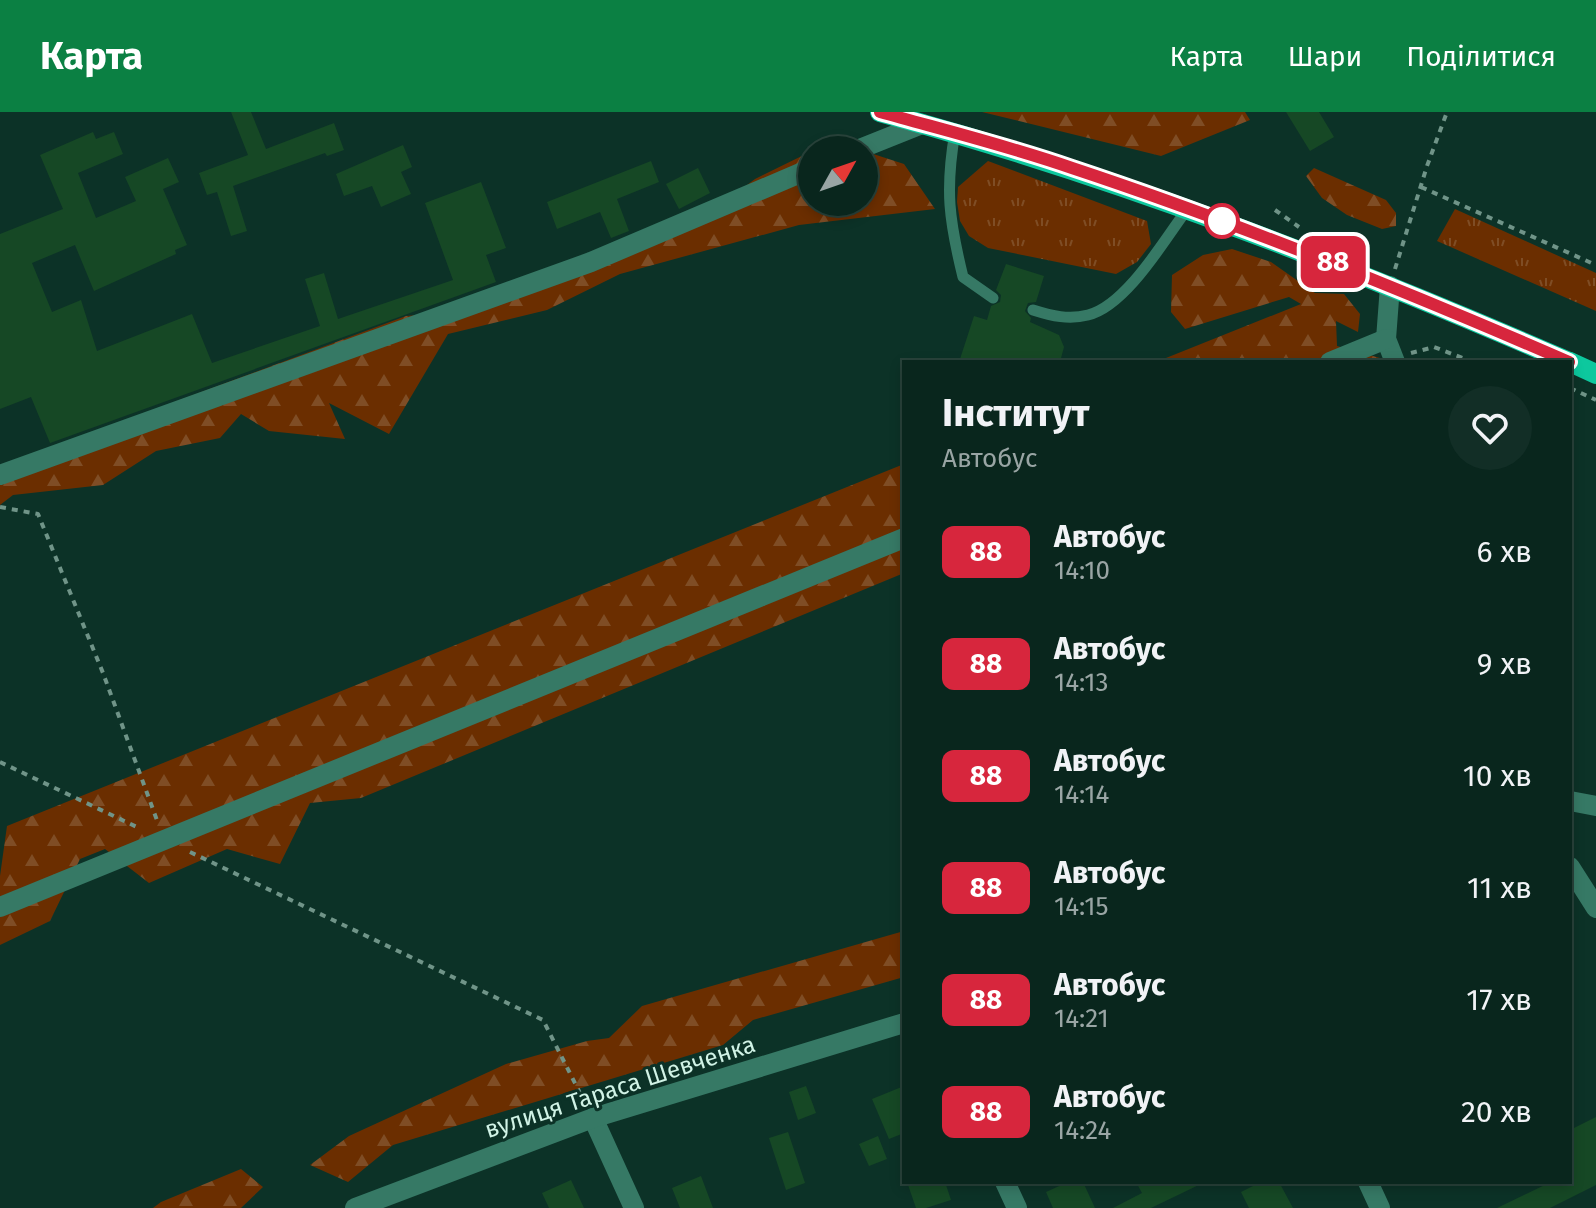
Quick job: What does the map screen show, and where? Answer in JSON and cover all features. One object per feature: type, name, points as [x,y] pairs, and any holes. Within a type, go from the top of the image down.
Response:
[{"type":"main road","points":[[880,112],[1071,167],[1188,208],[1353,270],[1565,360]]},
{"type":"main road","points":[[1572,363],[1596,374]]},
{"type":"street","points":[[878,142],[922,124]]},
{"type":"street","points":[[0,475],[591,262],[798,174]]},
{"type":"street","points":[[1390,286],[1386,339],[1394,360]]},
{"type":"street","points":[[1335,360],[1386,339]]},
{"type":"street","points":[[0,907],[902,539]]},
{"type":"street","points":[[1572,801],[1596,806]]},
{"type":"street","points":[[1572,870],[1596,908]]},
{"type":"street","name":"вулиця Тараса Шевченка","points":[[355,1208],[593,1118],[902,1024]]},
{"type":"street","points":[[593,1118],[634,1208]]},
{"type":"street","points":[[1006,1184],[1017,1208]]},
{"type":"street","points":[[1369,1184],[1380,1208]]},
{"type":"lane","points":[[955,132],[948,173],[950,225],[963,277],[993,298]]},
{"type":"lane","points":[[1033,310],[1060,318],[1090,315],[1125,294],[1188,208]]},
{"type":"path","points":[[1390,286],[1447,112]]},
{"type":"path","points":[[1421,187],[1596,265]]},
{"type":"path","points":[[1434,347],[1468,360]]},
{"type":"path","points":[[1572,389],[1596,400]]},
{"type":"path","points":[[0,507],[38,514],[103,673],[164,840]]},
{"type":"path","points":[[0,762],[543,1020],[593,1118]]},
{"type":"green space","points":[[982,112],[1245,112],[1250,120],[1161,156]]},
{"type":"green space","points":[[878,156],[904,164],[935,209],[878,216]]},
{"type":"green space","points":[[798,158],[798,216],[876,216],[799,225],[620,274],[547,310],[448,334],[389,434],[329,403],[345,439],[269,431],[241,414],[220,438],[156,451],[103,485],[13,495],[0,505],[0,467],[406,316],[459,312],[686,231],[755,179]]},
{"type":"green space","points":[[988,161],[1147,221],[1151,244],[1137,262],[1116,274],[988,248],[969,236],[960,221],[957,202],[958,187]]},
{"type":"green space","points":[[1314,168],[1386,200],[1396,213],[1396,226],[1382,229],[1347,215],[1322,198],[1306,176]]},
{"type":"green space","points":[[1455,209],[1596,273],[1596,311],[1437,241]]},
{"type":"green space","points":[[1232,249],[1271,262],[1315,293],[1344,294],[1360,314],[1358,332],[1336,321],[1337,346],[1380,360],[1161,360],[1301,304],[1289,297],[1185,329],[1171,312],[1172,275],[1203,255]]},
{"type":"green space","points":[[902,465],[902,574],[361,798],[310,803],[280,864],[227,849],[149,883],[105,849],[80,859],[50,921],[0,945],[0,876],[7,826]]},
{"type":"green space","points":[[902,932],[902,978],[753,1020],[723,1045],[393,1145],[348,1182],[310,1165],[349,1136],[506,1064],[587,1041],[609,1038],[642,1006]]},
{"type":"green space","points":[[241,1169],[263,1187],[241,1208],[153,1208],[161,1202]]},
{"type":"building","points":[[231,112],[251,112],[266,149],[334,123],[344,150],[327,156],[325,153],[233,186],[247,231],[231,236],[217,192],[207,195],[199,173],[248,155]]},
{"type":"building","points":[[1286,112],[1319,112],[1334,137],[1310,151]]},
{"type":"building","points":[[93,132],[96,139],[114,132],[123,154],[78,173],[96,218],[136,201],[125,177],[168,158],[179,182],[163,189],[187,245],[175,250],[176,254],[94,291],[75,245],[32,263],[52,312],[81,300],[97,351],[192,314],[212,363],[320,326],[305,279],[324,273],[338,319],[453,280],[425,203],[481,182],[506,248],[486,255],[496,282],[50,443],[31,397],[0,409],[0,234],[63,209],[40,155]]},
{"type":"building","points":[[403,145],[412,167],[401,172],[411,194],[381,207],[372,186],[344,196],[336,174]]},
{"type":"building","points":[[651,161],[659,182],[617,199],[629,231],[611,238],[600,212],[557,229],[547,202]]},
{"type":"building","points":[[698,168],[710,193],[679,209],[666,184]]},
{"type":"building","points":[[1006,264],[1044,276],[1036,302],[1028,303],[1025,311],[1031,318],[1030,322],[1059,335],[1064,347],[1061,360],[960,359],[974,316],[987,320],[991,306],[1000,302],[1001,295],[996,290]]},
{"type":"building","points":[[806,1086],[816,1113],[798,1120],[789,1092]]},
{"type":"building","points":[[902,1087],[902,1134],[889,1139],[872,1099]]},
{"type":"building","points":[[1596,1117],[1596,1185],[1550,1208],[1497,1208],[1547,1184],[1572,1184],[1572,1129]]},
{"type":"building","points":[[788,1132],[805,1183],[786,1190],[769,1138]]},
{"type":"building","points":[[878,1136],[887,1159],[869,1166],[859,1144]]},
{"type":"building","points":[[701,1176],[713,1208],[680,1208],[672,1188]]},
{"type":"building","points":[[571,1180],[584,1208],[549,1208],[542,1193]]},
{"type":"building","points":[[908,1184],[946,1184],[951,1200],[916,1208]]},
{"type":"building","points":[[1064,1184],[1084,1184],[1095,1208],[1053,1208],[1046,1192]]},
{"type":"building","points":[[1137,1184],[1201,1184],[1151,1208],[1113,1208],[1142,1193]]},
{"type":"building","points":[[1257,1184],[1280,1184],[1293,1208],[1249,1208],[1241,1192]]},
{"type":"bus line","name":"88","points":[[880,112],[1071,167],[1188,208],[1353,270],[1564,360]]}]
